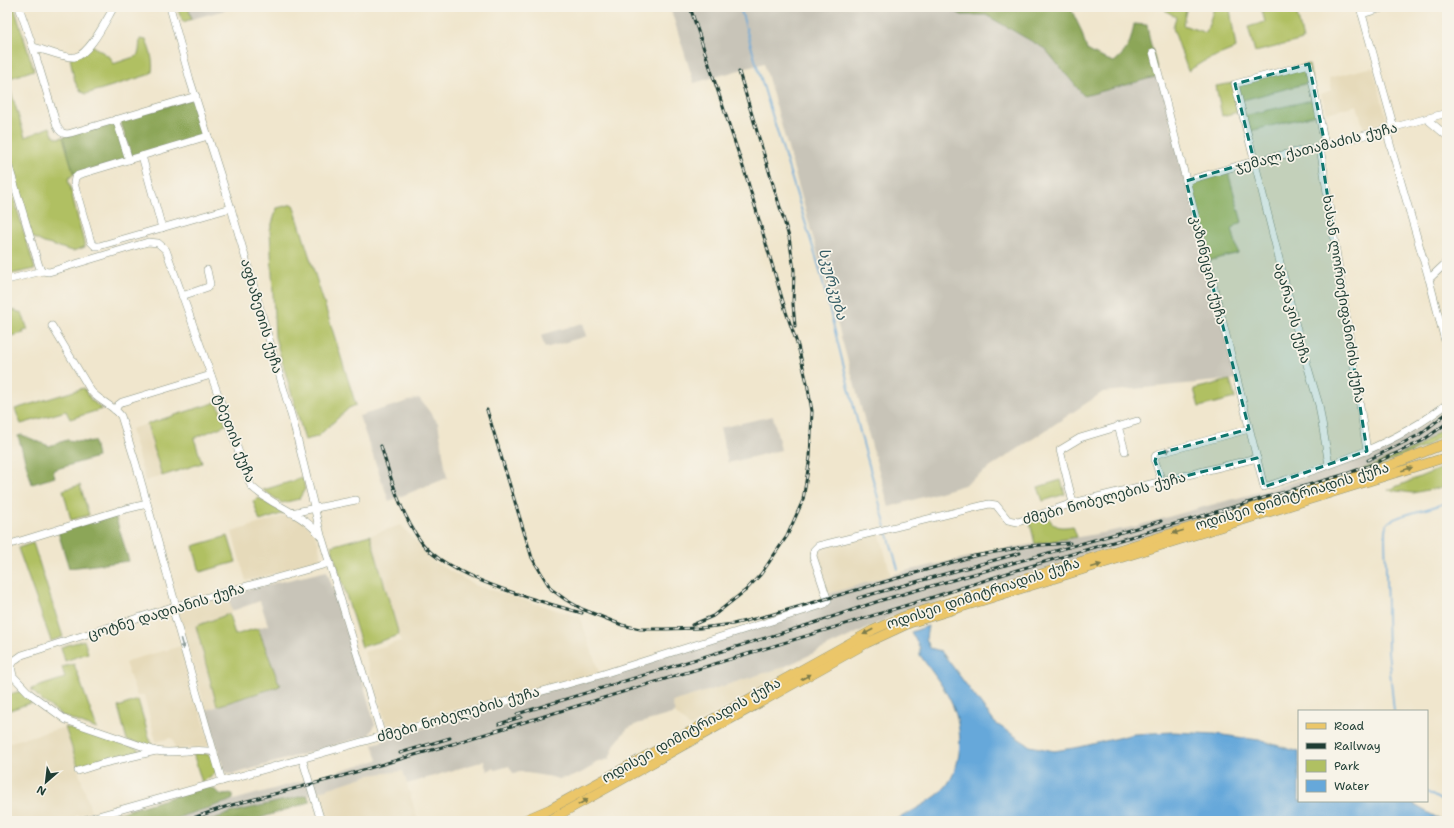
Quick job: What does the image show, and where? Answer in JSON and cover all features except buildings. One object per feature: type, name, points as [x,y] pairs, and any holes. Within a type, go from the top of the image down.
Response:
[{"type":"main road","name":"ოდისეი დიმიტრიადის ქუჩა","points":[[525,820],[548,810],[873,630],[902,617],[1391,466],[1447,443]]},
{"type":"main road","name":"ოდისეი დიმიტრიადის ქუჩა","points":[[548,821],[866,643],[910,623],[1447,457]]},
{"type":"street","points":[[19,7],[33,46],[59,131],[66,134],[196,96]]},
{"type":"street","points":[[33,46],[68,57],[74,58],[81,55],[91,44],[114,7]]},
{"type":"street","name":"აფხაზეთის ქუჩა","points":[[169,7],[231,208],[294,425],[322,538]]},
{"type":"street","points":[[1386,7],[1361,11],[1394,128]]},
{"type":"street","name":"კაზინეცის ქუჩა","points":[[1153,52],[1264,487],[1329,465]]},
{"type":"street","name":"ხასან ლორთქიფანიძის ქუჩა","points":[[1254,161],[1235,84],[1308,64],[1322,146],[1368,450]]},
{"type":"street","name":"ჯემალ ქათამაძის ქუჩა","points":[[1186,181],[1254,161],[1322,146],[1447,114]]},
{"type":"street","points":[[116,119],[129,160]]},
{"type":"street","points":[[1427,119],[1447,136]]},
{"type":"street","points":[[1386,130],[1429,279],[1447,349]]},
{"type":"street","points":[[208,136],[78,175],[74,178],[74,184],[93,245],[99,246],[231,208]]},
{"type":"street","points":[[142,156],[162,228]]},
{"type":"street","points":[[7,160],[39,266],[42,271]]},
{"type":"street","name":"აგარაკის ქუჩა","points":[[1254,161],[1298,334],[1319,405],[1329,465]]},
{"type":"street","points":[[7,280],[42,271],[51,272],[128,248],[124,238]]},
{"type":"street","name":"ტბეთის ქუჩა","points":[[128,248],[148,242],[158,243],[166,250],[251,486],[263,496],[309,523],[322,538],[382,736]]},
{"type":"street","points":[[1429,279],[1447,262]]},
{"type":"street","points":[[182,296],[208,287],[210,284],[207,270]]},
{"type":"street","points":[[52,326],[91,391],[96,398],[115,410],[120,416],[125,429],[147,504],[222,781]]},
{"type":"street","points":[[115,410],[122,402],[211,374]]},
{"type":"street","points":[[1329,465],[1368,450],[1405,433],[1426,420],[1447,404]]},
{"type":"street","points":[[1073,503],[1060,450],[1080,438],[1136,421]]},
{"type":"street","points":[[1118,426],[1125,451]]},
{"type":"street","points":[[1162,482],[1155,461],[1156,454],[1249,429]]},
{"type":"street","name":"ძმები ნობელების ქუჩა","points":[[80,821],[622,668],[825,604],[828,601],[813,556],[814,550],[818,546],[989,504],[996,505],[1008,520],[1018,522],[1073,503],[1257,458]]},
{"type":"street","points":[[291,513],[356,500]]},
{"type":"street","points":[[7,545],[118,511],[147,504]]},
{"type":"street","name":"ცოტნე დადიანის ქუჩა","points":[[9,667],[15,660],[22,656],[174,606],[330,563]]},
{"type":"street","points":[[9,667],[13,676],[29,693],[66,720],[163,753],[198,749],[214,752]]},
{"type":"street","points":[[78,771],[100,764],[156,751]]},
{"type":"street","points":[[302,758],[321,821]]},
{"type":"highlighted area","points":[[1309,64],[1325,145],[1320,147],[1367,451],[1264,487],[1257,458],[1162,482],[1155,461],[1157,454],[1249,429],[1186,181],[1254,161],[1235,84]]},
{"type":"shaded area","points":[[188,7],[236,7],[192,19]]},
{"type":"shaded area","points":[[670,7],[946,7],[962,15],[986,15],[1045,49],[1084,96],[1159,76],[1237,379],[1103,392],[964,485],[889,507],[764,63],[694,83]]},
{"type":"shaded area","points":[[1373,67],[1388,124],[1364,130],[1357,105],[1327,113],[1321,94],[1332,90],[1329,78]]},
{"type":"shaded area","points":[[583,323],[587,336],[545,348],[541,335]]},
{"type":"shaded area","points":[[419,398],[438,423],[447,478],[389,501],[359,416]]},
{"type":"shaded area","points":[[1447,407],[1447,425],[1418,447],[1342,478],[895,615],[784,667],[672,702],[675,713],[637,724],[627,729],[615,744],[609,759],[592,764],[593,766],[571,777],[558,779],[521,772],[513,773],[509,766],[495,770],[494,768],[487,771],[484,761],[407,784],[403,771],[369,775],[317,792],[230,813],[209,821],[171,821],[227,802],[378,760],[373,744],[600,675],[825,604],[826,595],[832,593],[902,572],[1010,548],[1133,527],[1293,482],[1336,467],[1380,449],[1424,425]]},
{"type":"shaded area","points":[[773,416],[781,450],[728,463],[720,428]]},
{"type":"shaded area","points":[[147,424],[162,476],[145,481],[131,429]]},
{"type":"shaded area","points":[[290,514],[303,522],[313,531],[318,542],[322,560],[246,581],[232,532]]},
{"type":"shaded area","points":[[401,525],[434,562],[475,585],[580,617],[600,675],[423,717],[411,723],[395,727],[386,724],[364,652],[401,641],[370,535]]},
{"type":"shaded area","points":[[879,531],[891,576],[826,595],[814,550]]},
{"type":"shaded area","points":[[327,571],[358,665],[375,725],[369,735],[234,774],[229,774],[224,770],[206,710],[280,686],[258,628],[268,625],[260,601],[232,611],[228,594]]},
{"type":"shaded area","points":[[228,594],[232,611],[229,614],[196,626],[217,706],[206,710],[177,611],[179,608]]},
{"type":"shaded area","points":[[181,646],[209,740],[208,746],[175,750],[173,739],[170,738],[156,742],[144,695],[137,696],[125,663],[134,659]]},
{"type":"shaded area","points":[[784,667],[788,673],[690,727],[675,713],[672,702]]},
{"type":"shaded area","points":[[65,727],[91,811],[75,816],[75,821],[7,821],[7,743]]},
{"type":"shaded area","points":[[403,771],[418,821],[327,821],[317,792],[369,775]]},
{"type":"green space","points":[[7,7],[14,7],[34,70],[7,79]]},
{"type":"green space","points":[[177,7],[188,7],[192,19],[183,22]]},
{"type":"green space","points":[[946,7],[1070,7],[1081,30],[1087,50],[1114,62],[1126,50],[1132,36],[1134,24],[1147,25],[1159,76],[1084,96],[1045,49],[986,15],[962,15]]},
{"type":"green space","points":[[1165,7],[1189,7],[1186,10],[1183,25],[1206,33],[1214,8],[1230,9],[1236,48],[1204,61],[1188,71],[1173,28],[1176,17],[1166,11]]},
{"type":"green space","points":[[1261,7],[1326,7],[1297,14],[1303,40],[1255,52],[1248,27],[1265,22]]},
{"type":"green space","points":[[140,39],[146,40],[149,48],[152,60],[152,72],[148,75],[86,94],[78,88],[74,79],[70,58],[92,45],[111,58],[113,64],[137,56]]},
{"type":"green space","points":[[1309,64],[1312,82],[1239,101],[1235,84]]},
{"type":"green space","points":[[7,79],[25,137],[50,127],[53,135],[58,138],[63,137],[74,174],[68,179],[85,247],[73,251],[44,243],[30,236],[7,160]]},
{"type":"green space","points":[[1233,83],[1238,112],[1222,116],[1216,86]]},
{"type":"green space","points":[[193,99],[204,135],[132,157],[120,120]]},
{"type":"green space","points":[[1316,99],[1319,114],[1246,132],[1243,116]]},
{"type":"green space","points":[[115,121],[127,160],[74,174],[63,137]]},
{"type":"green space","points":[[1228,172],[1242,222],[1232,228],[1238,253],[1208,261],[1190,183]]},
{"type":"green space","points":[[7,175],[35,269],[7,275]]},
{"type":"green space","points":[[293,204],[356,405],[349,408],[317,437],[305,440],[275,337],[270,230],[277,208]]},
{"type":"green space","points":[[7,308],[22,313],[28,330],[23,331],[24,333],[7,337]]},
{"type":"green space","points":[[1230,380],[1235,398],[1199,407],[1194,389]]},
{"type":"green space","points":[[84,388],[91,400],[102,409],[70,419],[66,411],[21,424],[15,409]]},
{"type":"green space","points":[[217,402],[226,425],[194,438],[202,463],[162,476],[147,424]]},
{"type":"green space","points":[[1447,425],[1447,432],[1425,447],[1381,465],[1342,478],[1418,447]]},
{"type":"green space","points":[[22,435],[49,446],[67,440],[83,442],[94,441],[97,457],[53,470],[55,477],[32,484],[18,436]]},
{"type":"green space","points":[[1447,468],[1447,486],[1413,493],[1388,490],[1439,469]]},
{"type":"green space","points":[[303,478],[305,489],[299,499],[282,503],[263,490]]},
{"type":"green space","points":[[1061,480],[1065,494],[1043,501],[1038,487]]},
{"type":"green space","points":[[80,485],[89,515],[71,520],[63,490]]},
{"type":"green space","points":[[259,498],[284,513],[260,521],[253,501]]},
{"type":"green space","points":[[1045,513],[1056,526],[1073,526],[1077,537],[1035,544],[1029,518]]},
{"type":"green space","points":[[115,515],[129,561],[69,568],[58,532]]},
{"type":"green space","points":[[370,535],[399,635],[362,647],[331,546]]},
{"type":"green space","points":[[228,536],[236,562],[200,572],[193,546]]},
{"type":"green space","points":[[33,543],[63,637],[51,641],[18,548]]},
{"type":"green space","points":[[229,614],[235,635],[258,628],[280,686],[217,706],[196,626]]},
{"type":"green space","points":[[84,640],[88,653],[65,661],[61,647]]},
{"type":"green space","points":[[74,664],[97,729],[63,716],[41,700],[31,689],[65,678],[62,667]]},
{"type":"green space","points":[[21,691],[33,702],[7,711],[7,695]]},
{"type":"green space","points":[[138,700],[152,747],[127,740],[118,707]]},
{"type":"green space","points":[[65,727],[135,747],[143,753],[78,766]]},
{"type":"green space","points":[[193,753],[203,753],[212,756],[217,771],[202,783]]},
{"type":"green space","points":[[209,786],[222,795],[233,794],[233,799],[171,821],[92,821]]},
{"type":"green space","points":[[307,795],[310,802],[251,821],[209,821],[230,813]]},
{"type":"water","points":[[928,626],[926,638],[930,648],[941,651],[995,723],[1030,746],[1054,751],[1080,747],[1134,734],[1173,732],[1215,734],[1259,740],[1298,752],[1298,802],[1409,802],[1443,821],[894,821],[926,803],[944,788],[955,770],[960,748],[960,737],[956,715],[950,699],[920,655],[920,648],[911,632]]},
{"type":"waterway","name":"სკურკუბა","points":[[740,7],[819,267],[861,436],[886,527]]},
{"type":"waterway","points":[[1442,472],[1447,499]]},
{"type":"waterway","points":[[1394,710],[1388,651],[1385,528],[1387,524],[1397,518],[1447,502]]},
{"type":"waterway","name":"სკურკუბა","points":[[887,531],[898,569]]},
{"type":"waterway","points":[[1428,793],[1447,804]]},
{"type":"railway","points":[[690,7],[747,179],[786,312],[798,346],[812,411],[810,457],[803,500],[787,536],[761,574],[746,590],[713,616],[692,625]]},
{"type":"railway","points":[[739,72],[789,237],[794,270],[793,304],[795,326]]},
{"type":"railway","points":[[487,410],[532,558],[551,589],[582,609],[622,625],[640,629],[665,629],[700,628],[733,624],[770,615],[974,556],[1028,546],[1070,543]]},
{"type":"railway","points":[[1368,460],[1419,435],[1447,413]]},
{"type":"railway","points":[[184,821],[228,806],[335,778],[456,743],[1017,570],[1346,474],[1371,465],[1422,441],[1447,423]]},
{"type":"railway","points":[[381,446],[402,509],[422,543],[435,556],[452,567],[496,587],[582,613]]},
{"type":"railway","points":[[517,714],[814,623],[882,600],[1161,521]]},
{"type":"railway","points":[[858,598],[1020,553]]},
{"type":"railway","points":[[499,724],[521,717]]},
{"type":"railway","points":[[400,753],[450,738]]}]
